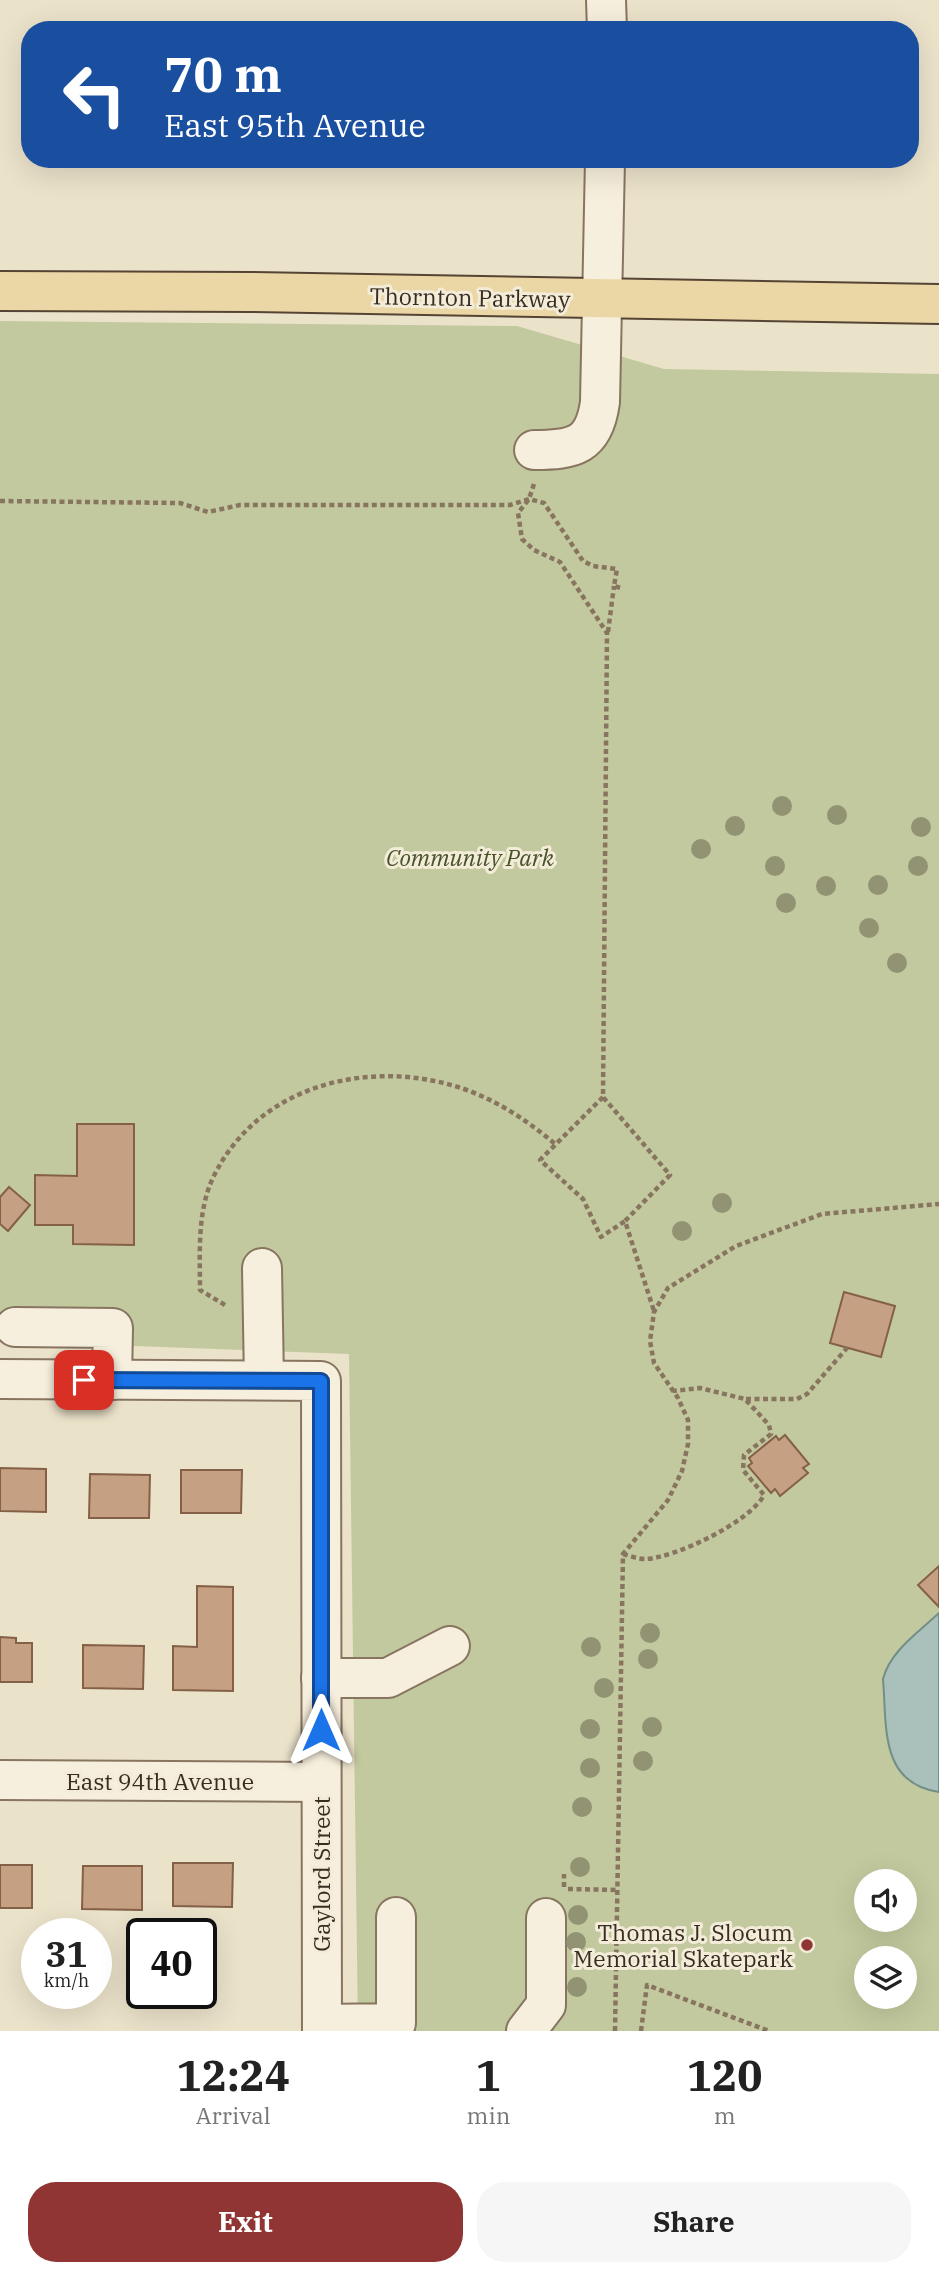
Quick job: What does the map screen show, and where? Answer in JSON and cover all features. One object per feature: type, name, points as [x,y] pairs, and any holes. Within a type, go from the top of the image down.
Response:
[{"type":"main road","name":"Thornton Parkway","points":[[0,291],[251,292],[939,304]]},
{"type":"street","points":[[606,0],[607,21]]},
{"type":"street","points":[[534,461],[575,446],[588,436],[598,421],[605,168]]},
{"type":"street","points":[[0,1379],[264,1381],[262,1268]]},
{"type":"street","points":[[15,1327],[113,1328],[112,1380]]},
{"type":"street","name":"Gaylord Street","points":[[264,1381],[321,1381],[321,2027]]},
{"type":"street","points":[[321,1678],[388,1678],[450,1646]]},
{"type":"street","name":"East 94th Avenue","points":[[0,1780],[321,1782]]},
{"type":"street","points":[[526,2031],[546,2005],[555,1903]]},
{"type":"street","points":[[321,2027],[396,2023],[396,1917]]},
{"type":"path","points":[[534,461],[534,484],[529,499],[518,513],[522,539],[534,550],[560,562],[607,632]]},
{"type":"path","points":[[0,501],[180,503],[208,512],[240,505],[510,505],[529,499],[544,503],[583,561],[593,566],[617,569],[607,632],[603,1097],[670,1175],[625,1221],[601,1237],[583,1199],[540,1160],[603,1097]]},
{"type":"path","points":[[614,586],[621,588]]},
{"type":"path","points":[[230,1307],[200,1290],[203,1210],[212,1181],[228,1152],[249,1129],[294,1096],[318,1085],[350,1078],[381,1076],[441,1082],[499,1104],[532,1124],[555,1144]]},
{"type":"path","points":[[615,2031],[623,1554],[668,1500],[682,1471],[688,1444],[688,1420],[654,1363],[650,1341],[654,1312],[668,1288],[736,1246],[822,1214],[939,1204]]},
{"type":"path","points":[[625,1221],[654,1312]]},
{"type":"path","points":[[673,1391],[700,1388],[745,1399],[797,1399],[807,1394],[847,1348]]},
{"type":"path","points":[[623,1554],[643,1559],[666,1555],[700,1542],[736,1523],[761,1502],[764,1495],[743,1470],[744,1455],[771,1434],[769,1425],[745,1399]]},
{"type":"path","points":[[555,1903],[617,1890]]},
{"type":"path","points":[[641,2031],[647,1985],[769,2031]]},
{"type":"green space","name":"Community Park","points":[[0,321],[517,326],[664,369],[939,374],[939,2031],[358,2031],[349,1354],[0,1341]]},
{"type":"water","points":[[939,1613],[939,1792],[920,1786],[906,1777],[896,1765],[887,1733],[883,1679],[899,1651]]},
{"type":"building","points":[[77,1124],[134,1124],[134,1245],[73,1244],[73,1225],[35,1225],[35,1175],[77,1176]]},
{"type":"building","points":[[9,1187],[30,1205],[8,1231],[0,1224],[0,1197]]},
{"type":"building","points":[[844,1292],[895,1306],[881,1357],[830,1343]]},
{"type":"building","points":[[785,1435],[809,1464],[803,1468],[808,1473],[780,1496],[775,1489],[771,1493],[748,1466],[752,1463],[749,1458],[776,1436],[779,1440]]},
{"type":"building","points":[[0,1468],[46,1469],[46,1512],[0,1511]]},
{"type":"building","points":[[181,1470],[242,1470],[241,1513],[181,1513]]},
{"type":"building","points":[[90,1474],[150,1475],[149,1518],[89,1518]]},
{"type":"building","points":[[939,1566],[939,1607],[918,1585]]},
{"type":"building","points":[[197,1586],[233,1587],[233,1691],[173,1690],[173,1646],[197,1647]]},
{"type":"building","points":[[0,1637],[16,1638],[16,1643],[32,1643],[32,1682],[0,1682]]},
{"type":"building","points":[[83,1645],[144,1646],[143,1689],[83,1688]]},
{"type":"building","points":[[173,1863],[233,1863],[232,1907],[173,1906]]},
{"type":"building","points":[[0,1865],[32,1865],[32,1908],[0,1908]]},
{"type":"building","points":[[83,1866],[142,1866],[142,1910],[82,1909]]},
{"type":"place","name":"Thomas J. Slocum Memorial Skatepark","points":[[807,1945]]},
{"type":"route","points":[[84,1380],[321,1381],[321,1730]]}]
